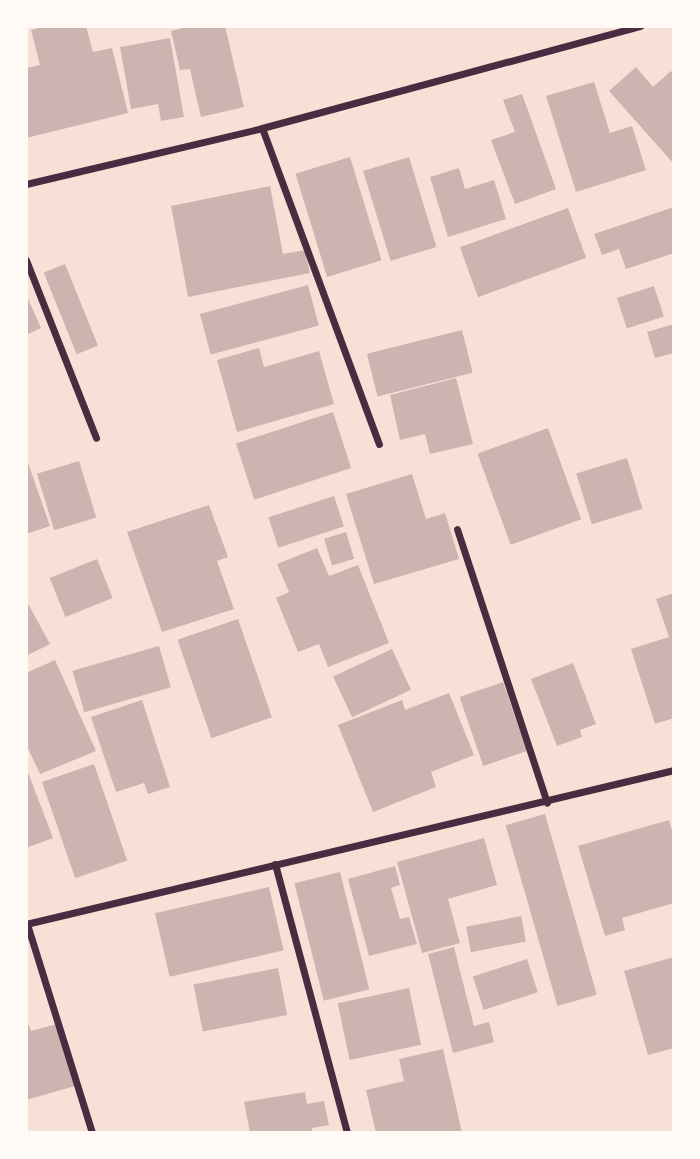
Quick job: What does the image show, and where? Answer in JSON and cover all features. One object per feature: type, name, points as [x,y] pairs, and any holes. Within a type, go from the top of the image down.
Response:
[{"type":"street","points":[[26,184],[262,128],[640,26]]},
{"type":"street","points":[[262,128],[379,444]]},
{"type":"street","points":[[26,260],[96,438]]},
{"type":"street","points":[[457,529],[547,803]]},
{"type":"street","points":[[92,1133],[27,924],[275,864],[547,803],[674,770]]},
{"type":"street","points":[[275,864],[347,1133]]},
{"type":"building","points":[[46,26],[86,26],[93,52],[112,48],[128,113],[26,138],[26,68],[40,65],[31,30]]},
{"type":"building","points":[[191,26],[225,26],[244,107],[201,117],[190,69],[180,70],[171,31]]},
{"type":"building","points":[[170,38],[184,117],[161,121],[158,104],[131,109],[120,47]]},
{"type":"building","points":[[636,67],[653,87],[671,71],[674,74],[674,164],[609,91]]},
{"type":"building","points":[[594,82],[610,133],[632,126],[646,170],[576,192],[546,96]]},
{"type":"building","points":[[522,94],[556,189],[515,204],[491,140],[515,132],[503,100]]},
{"type":"building","points":[[350,157],[382,260],[327,277],[295,174]]},
{"type":"building","points":[[409,157],[436,247],[391,261],[363,171]]},
{"type":"building","points":[[459,168],[465,189],[494,180],[506,219],[448,237],[430,177]]},
{"type":"building","points":[[270,186],[283,254],[305,250],[310,273],[188,297],[171,206]]},
{"type":"building","points":[[674,207],[674,253],[626,269],[619,249],[602,255],[594,234]]},
{"type":"building","points":[[568,208],[586,258],[478,297],[460,247]]},
{"type":"building","points":[[65,264],[98,346],[77,354],[44,273]]},
{"type":"building","points":[[308,285],[319,326],[211,355],[200,314]]},
{"type":"building","points":[[654,286],[664,316],[627,328],[617,298]]},
{"type":"building","points":[[26,294],[41,328],[26,335]]},
{"type":"building","points":[[674,324],[674,353],[655,358],[647,332]]},
{"type":"building","points":[[462,330],[473,373],[378,396],[367,354]]},
{"type":"building","points":[[259,348],[264,367],[319,351],[334,404],[237,432],[217,360]]},
{"type":"building","points":[[456,378],[473,444],[430,454],[425,434],[400,440],[390,395]]},
{"type":"building","points":[[333,412],[351,468],[254,500],[236,444]]},
{"type":"building","points":[[548,428],[581,519],[511,545],[478,454]]},
{"type":"building","points":[[26,457],[50,526],[26,534]]},
{"type":"building","points":[[627,458],[642,509],[592,524],[576,473]]},
{"type":"building","points":[[79,461],[96,517],[54,530],[37,474]]},
{"type":"building","points":[[412,474],[426,519],[445,513],[459,559],[374,584],[346,494]]},
{"type":"building","points":[[334,496],[344,526],[278,548],[268,517]]},
{"type":"building","points":[[209,505],[228,557],[217,561],[234,609],[162,632],[127,532]]},
{"type":"building","points":[[346,532],[354,559],[332,566],[324,539]]},
{"type":"building","points":[[317,548],[329,576],[358,565],[389,643],[328,667],[319,644],[298,652],[276,598],[289,592],[277,564]]},
{"type":"building","points":[[97,559],[113,598],[65,617],[50,578]]},
{"type":"building","points":[[674,593],[674,718],[655,724],[631,649],[669,637],[656,599]]},
{"type":"building","points":[[26,600],[50,644],[26,656]]},
{"type":"building","points":[[238,619],[272,717],[211,738],[177,640]]},
{"type":"building","points":[[159,646],[171,687],[84,712],[72,671]]},
{"type":"building","points":[[392,649],[411,690],[352,717],[333,676]]},
{"type":"building","points":[[55,660],[96,751],[40,774],[26,744],[26,673]]},
{"type":"building","points":[[573,663],[596,724],[580,730],[582,737],[557,746],[531,679]]},
{"type":"building","points":[[503,682],[527,751],[483,766],[460,697]]},
{"type":"building","points":[[449,693],[474,755],[431,772],[436,787],[373,812],[338,725],[402,700],[405,710]]},
{"type":"building","points":[[142,700],[170,787],[148,794],[144,783],[116,792],[91,717]]},
{"type":"building","points":[[94,764],[127,860],[75,878],[42,782]]},
{"type":"building","points":[[26,767],[53,838],[26,848]]},
{"type":"building","points":[[545,814],[597,995],[557,1006],[506,825]]},
{"type":"building","points":[[669,820],[674,837],[674,903],[622,918],[625,930],[605,936],[578,846]]},
{"type":"building","points":[[484,838],[497,885],[448,899],[460,943],[422,953],[397,862]]},
{"type":"building","points":[[395,866],[400,885],[391,888],[400,919],[409,917],[417,944],[369,956],[348,879]]},
{"type":"building","points":[[340,872],[369,989],[324,1001],[294,883]]},
{"type":"building","points":[[269,887],[284,950],[170,977],[155,913]]},
{"type":"building","points":[[521,916],[526,942],[471,952],[466,927]]},
{"type":"building","points":[[454,947],[474,1026],[489,1022],[494,1042],[453,1053],[428,954]]},
{"type":"building","points":[[674,957],[674,1048],[648,1055],[624,971]]},
{"type":"building","points":[[527,959],[538,992],[484,1010],[473,977]]},
{"type":"building","points":[[278,968],[287,1015],[203,1032],[194,984]]},
{"type":"building","points":[[409,988],[421,1045],[350,1060],[338,1003]]},
{"type":"building","points":[[26,1018],[31,1031],[57,1024],[75,1086],[26,1100]]},
{"type":"building","points":[[443,1049],[462,1133],[376,1133],[366,1090],[404,1081],[399,1059]]},
{"type":"building","points":[[305,1092],[307,1104],[324,1101],[329,1125],[312,1128],[312,1133],[250,1133],[244,1102]]}]
